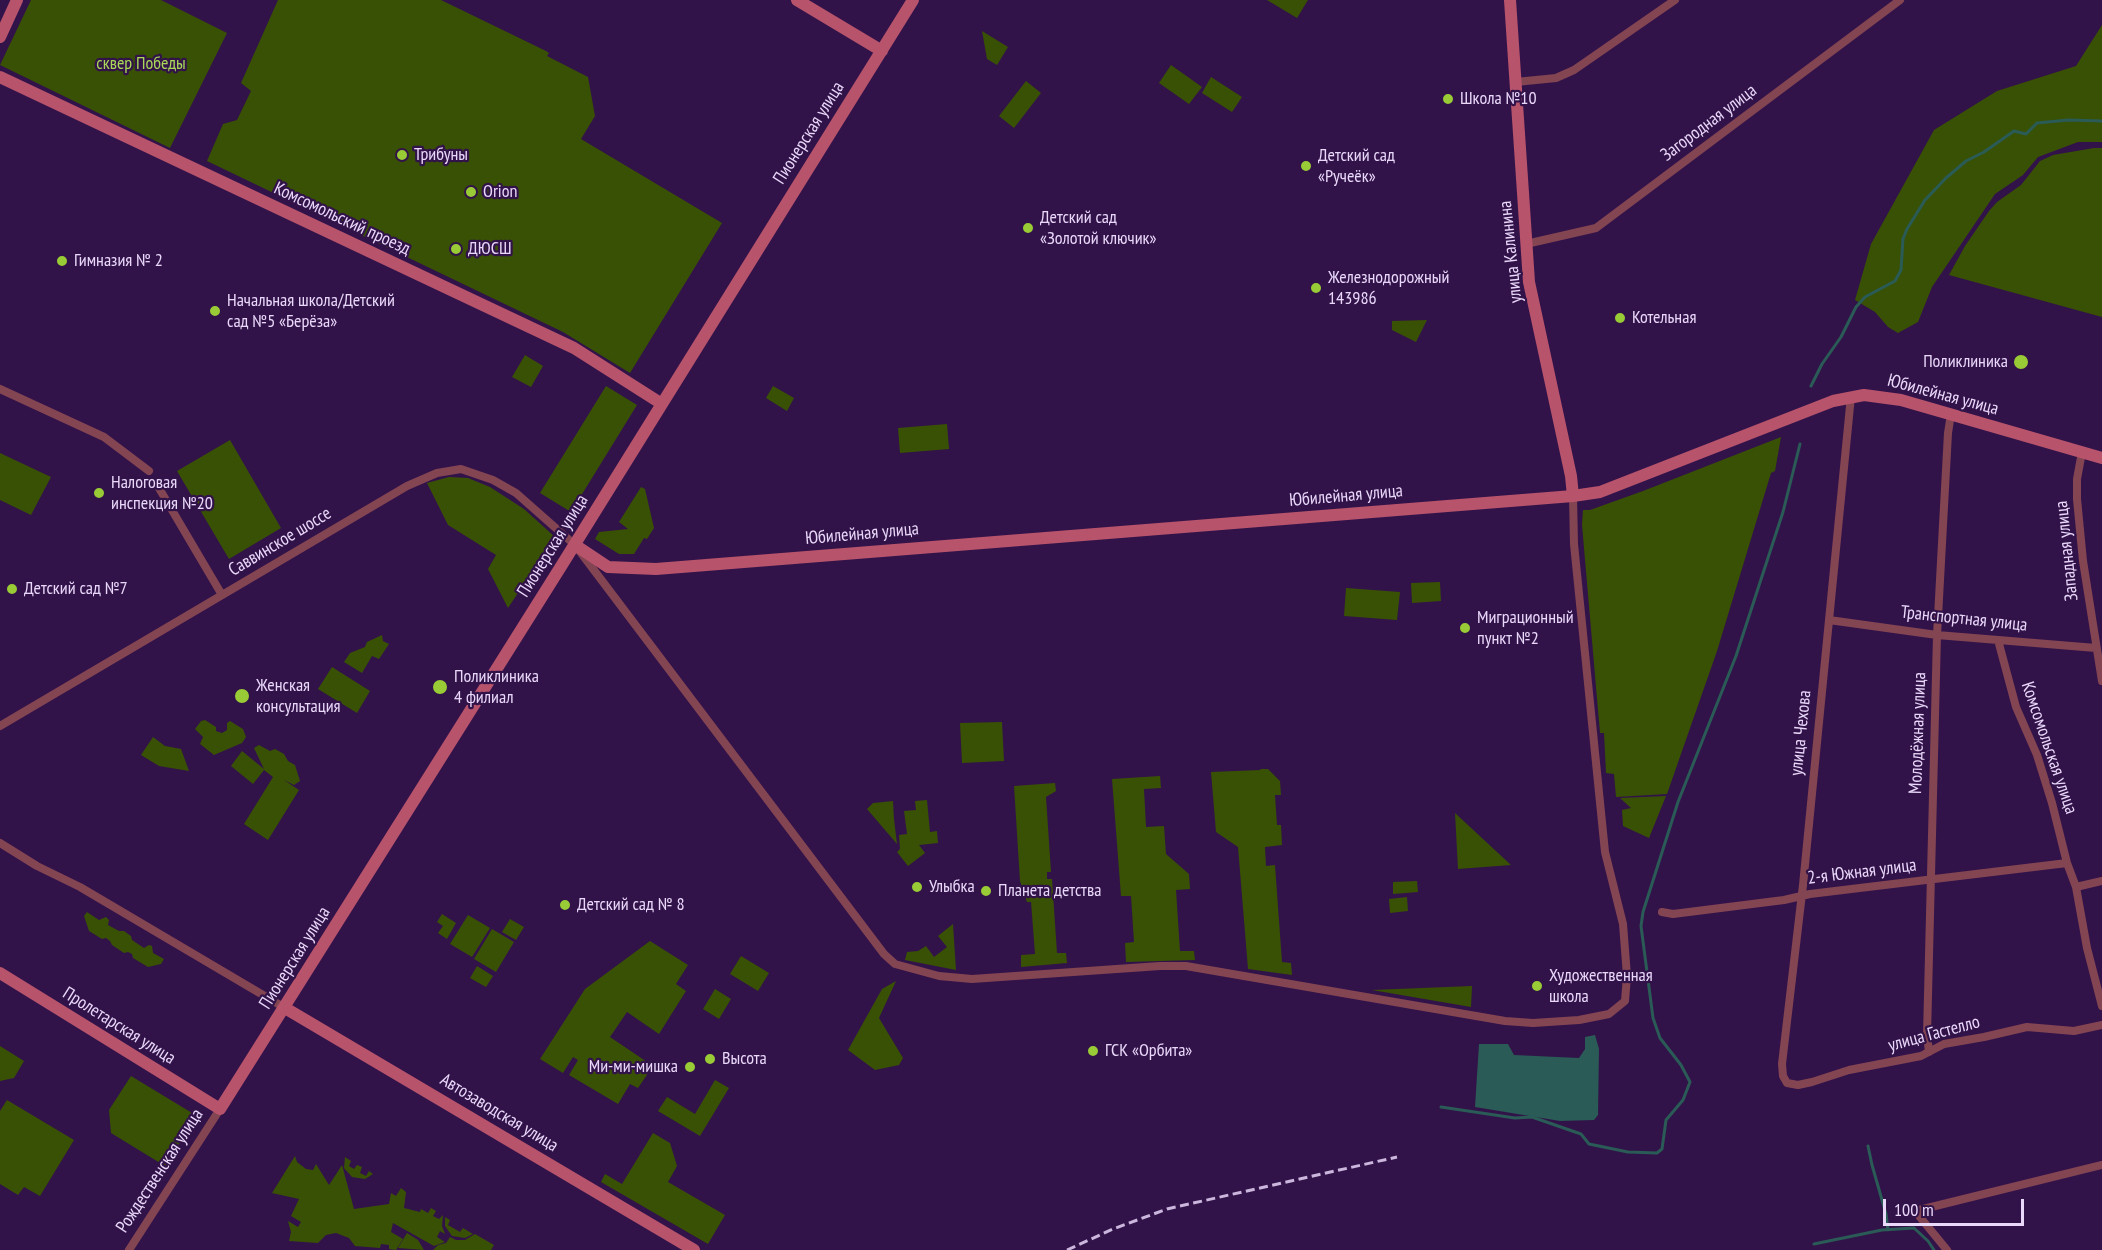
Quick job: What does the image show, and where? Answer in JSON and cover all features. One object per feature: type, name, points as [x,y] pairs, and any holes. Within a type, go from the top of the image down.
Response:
[{"type":"street","points":[[0,37],[17,0]]},
{"type":"street","points":[[798,0],[882,51]]},
{"type":"street","name":"Пионерская улица","points":[[220,1109],[575,545],[913,0]]},
{"type":"street","name":"улица Калинина","points":[[1510,0],[1528,282],[1571,476],[1573,496]]},
{"type":"street","points":[[1516,82],[1556,78],[1574,70],[1676,0]]},
{"type":"street","name":"Загородная улица","points":[[1526,244],[1596,228],[1900,0]]},
{"type":"street","name":"Комсомольский проезд","points":[[0,77],[574,348],[662,405]]},
{"type":"street","points":[[0,389],[104,437],[149,471]]},
{"type":"street","name":"Юбилейная улица","points":[[608,567],[656,569],[1573,496],[1600,492],[1851,396],[1881,396],[2102,458]]},
{"type":"street","name":"улица Чехова","points":[[1782,1072],[1802,896],[1851,396]]},
{"type":"street","name":"Молодёжная улица","points":[[1929,1053],[1927,1035],[1937,634],[1951,414]]},
{"type":"street","name":"Западная улица","points":[[2082,452],[2077,479],[2077,499],[2082,554],[2102,681]]},
{"type":"street","name":"Саввинское шоссе","points":[[0,726],[414,482],[451,470],[471,471],[506,487],[540,512],[575,545],[884,954],[895,964],[939,976],[972,979],[1186,966],[1504,1021],[1533,1023],[1579,1020],[1609,1014],[1625,1001],[1627,976],[1623,924],[1605,852],[1574,544],[1573,496]]},
{"type":"street","points":[[156,483],[222,595]]},
{"type":"street","points":[[575,545],[608,567],[600,579]]},
{"type":"street","name":"Транспортная улица","points":[[1829,620],[1937,634],[2096,648]]},
{"type":"street","name":"Комсомольская улица","points":[[1998,640],[2016,707],[2037,755],[2076,887],[2102,1006]]},
{"type":"street","points":[[0,843],[37,866],[80,887],[285,1008]]},
{"type":"street","name":"2-я Южная улица","points":[[1662,912],[1673,914],[2067,862]]},
{"type":"street","points":[[2076,887],[2102,881]]},
{"type":"street","name":"Пролетарская улица","points":[[0,973],[220,1109]]},
{"type":"street","name":"Автозаводская улица","points":[[285,1008],[694,1250]]},
{"type":"street","name":"улица Гастелло","points":[[1782,1072],[1787,1083],[1798,1085],[1812,1083],[1849,1070],[1921,1056],[1944,1044],[2027,1027],[2074,1031],[2102,1025]]},
{"type":"street","name":"Рождественская улица","points":[[129,1250],[220,1109]]},
{"type":"street","points":[[1947,1250],[1915,1211],[2102,1165]]},
{"type":"green space","name":"сквер Победы","points":[[31,0],[161,0],[227,33],[170,148],[0,65]]},
{"type":"green space","name":"Orion","points":[[278,0],[441,0],[546,51],[549,53],[547,56],[588,77],[595,116],[581,139],[722,223],[630,373],[563,332],[207,161],[223,124],[237,120],[251,91],[241,83]]},
{"type":"green space","points":[[1267,0],[1308,0],[1297,18]]},
{"type":"green space","points":[[2102,25],[2102,142],[2078,142],[2038,157],[2023,175],[1995,194],[1932,287],[1918,322],[1898,333],[1888,327],[1875,312],[1855,300],[1871,244],[1934,130],[1997,91],[2076,66]]},
{"type":"green space","points":[[982,31],[1008,47],[997,65],[987,59]]},
{"type":"green space","points":[[1171,65],[1202,87],[1189,104],[1159,83]]},
{"type":"green space","points":[[1211,77],[1242,97],[1232,112],[1202,93]]},
{"type":"green space","points":[[1026,81],[1041,93],[1014,128],[999,116]]},
{"type":"green space","points":[[2102,148],[2102,317],[1949,275],[1965,246],[1989,211],[1997,202],[2021,185],[2040,161],[2053,155]]},
{"type":"green space","points":[[1427,320],[1416,342],[1392,330],[1392,321]]},
{"type":"green space","points":[[525,355],[543,366],[531,387],[512,377]]},
{"type":"green space","points":[[606,386],[637,405],[571,512],[540,493]]},
{"type":"green space","points":[[773,386],[794,398],[787,411],[766,398]]},
{"type":"green space","points":[[947,424],[949,449],[900,453],[898,428]]},
{"type":"green space","points":[[1781,437],[1775,471],[1771,473],[1717,651],[1667,794],[1616,797],[1614,774],[1606,773],[1604,733],[1600,733],[1582,525],[1583,510],[1590,510],[1643,491]]},
{"type":"green space","points":[[230,440],[281,528],[229,559],[177,471]]},
{"type":"green space","points":[[0,453],[51,477],[31,515],[0,500]]},
{"type":"green space","points":[[449,477],[468,478],[490,487],[524,509],[555,537],[508,608],[488,569],[496,555],[448,525],[427,483]]},
{"type":"green space","points":[[641,487],[645,489],[654,528],[647,539],[644,538],[634,554],[619,554],[595,539],[599,532],[628,529],[619,522]]},
{"type":"green space","points":[[1440,582],[1441,601],[1412,603],[1411,583]]},
{"type":"green space","points":[[1346,588],[1400,592],[1397,620],[1344,616]]},
{"type":"green space","points":[[382,635],[383,641],[389,644],[379,659],[372,656],[362,673],[344,662],[350,653],[365,647],[367,642]]},
{"type":"green space","points":[[332,667],[370,691],[357,713],[318,689]]},
{"type":"green space","points":[[205,720],[216,727],[216,731],[222,733],[227,730],[227,723],[230,721],[243,729],[246,737],[242,743],[214,755],[200,744],[203,737],[195,729],[201,721]]},
{"type":"green space","points":[[1002,722],[1004,761],[962,763],[960,723]]},
{"type":"green space","points":[[153,737],[165,746],[181,749],[189,771],[159,766],[141,755]]},
{"type":"green space","points":[[259,745],[270,751],[275,749],[284,754],[288,761],[295,765],[300,781],[294,785],[284,780],[299,790],[268,840],[244,824],[273,777],[264,770],[253,784],[231,766],[242,751],[264,769],[254,748]]},
{"type":"green space","points":[[1268,769],[1280,781],[1281,795],[1275,795],[1277,825],[1281,825],[1282,845],[1265,847],[1266,866],[1275,865],[1282,962],[1291,963],[1292,975],[1248,969],[1238,847],[1216,832],[1211,772]]},
{"type":"green space","points":[[1160,776],[1161,788],[1144,789],[1146,827],[1164,826],[1166,854],[1189,874],[1190,889],[1176,890],[1180,951],[1194,951],[1195,960],[1126,962],[1125,943],[1134,942],[1131,896],[1121,896],[1112,779]]},
{"type":"green space","points":[[1055,783],[1056,791],[1046,797],[1051,872],[1047,872],[1047,879],[1052,879],[1057,953],[1066,953],[1067,963],[1021,967],[1021,955],[1035,954],[1031,902],[1027,902],[1020,881],[1014,786]]},
{"type":"green space","points":[[1666,796],[1649,838],[1623,826],[1622,810],[1631,808],[1620,798]]},
{"type":"green space","points":[[927,800],[930,832],[937,831],[938,843],[919,845],[925,853],[908,866],[897,852],[900,849],[899,835],[907,834],[904,811],[916,810],[915,801]]},
{"type":"green space","points":[[893,801],[897,844],[867,809],[873,803]]},
{"type":"green space","points":[[1455,813],[1511,865],[1458,869]]},
{"type":"green space","points":[[1417,881],[1418,892],[1393,894],[1393,882]]},
{"type":"green space","points":[[1407,897],[1408,911],[1390,913],[1389,899]]},
{"type":"green space","points":[[87,912],[99,920],[106,917],[109,920],[108,925],[124,931],[144,948],[152,946],[153,953],[164,959],[161,964],[148,967],[133,958],[132,954],[124,953],[112,945],[106,938],[102,939],[89,931],[84,916]]},
{"type":"green space","points":[[442,914],[456,923],[447,939],[438,933],[443,926],[437,922]]},
{"type":"green space","points":[[468,915],[490,928],[472,957],[450,944]]},
{"type":"green space","points":[[510,919],[524,927],[516,940],[502,932]]},
{"type":"green space","points":[[953,924],[956,970],[905,960],[907,952],[918,951],[926,946],[934,957],[947,947],[938,936]]},
{"type":"green space","points":[[492,929],[514,942],[496,972],[474,959]]},
{"type":"green space","points":[[650,941],[688,965],[676,984],[686,991],[659,1034],[627,1012],[610,1037],[653,1066],[638,1088],[630,1084],[618,1104],[569,1075],[578,1060],[573,1057],[563,1073],[540,1059],[585,989]]},
{"type":"green space","points":[[741,956],[769,973],[758,991],[730,974]]},
{"type":"green space","points":[[477,966],[493,976],[486,987],[470,978]]},
{"type":"green space","points":[[896,981],[879,1018],[903,1058],[899,1065],[875,1070],[848,1050],[882,989]]},
{"type":"green space","points":[[1472,986],[1471,1007],[1372,990]]},
{"type":"green space","points":[[715,989],[731,999],[719,1019],[703,1009]]},
{"type":"green space","points":[[0,1046],[24,1061],[14,1078],[0,1081]]},
{"type":"green space","points":[[131,1076],[197,1116],[165,1166],[111,1133],[109,1110]]},
{"type":"green space","points":[[715,1080],[729,1088],[700,1136],[658,1111],[667,1097],[695,1114]]},
{"type":"green space","points":[[7,1100],[74,1140],[40,1196],[24,1187],[18,1195],[0,1184],[0,1111]]},
{"type":"green space","points":[[653,1133],[670,1143],[677,1166],[668,1182],[725,1215],[708,1244],[601,1182],[605,1174],[622,1184]]},
{"type":"green space","points":[[295,1156],[297,1162],[306,1169],[313,1170],[316,1164],[329,1185],[342,1165],[354,1209],[389,1204],[391,1193],[396,1196],[401,1188],[406,1192],[404,1208],[420,1212],[421,1209],[428,1213],[431,1208],[436,1211],[433,1216],[439,1219],[443,1215],[442,1226],[445,1234],[440,1231],[437,1237],[445,1242],[434,1246],[393,1223],[391,1232],[403,1239],[396,1250],[389,1249],[389,1245],[381,1244],[380,1248],[355,1246],[349,1238],[336,1233],[326,1235],[318,1243],[289,1241],[291,1232],[288,1221],[298,1227],[301,1222],[291,1216],[299,1199],[272,1193]]},
{"type":"green space","points":[[345,1157],[351,1161],[349,1166],[354,1169],[357,1165],[362,1167],[360,1173],[366,1176],[369,1171],[373,1174],[365,1179],[352,1177],[344,1168]]},
{"type":"green space","points":[[445,1217],[450,1220],[448,1225],[460,1232],[463,1228],[473,1234],[465,1238],[452,1236],[445,1226]]},
{"type":"green space","points":[[407,1233],[418,1240],[424,1250],[398,1248]]},
{"type":"green space","points":[[475,1234],[494,1245],[491,1250],[433,1250],[438,1245],[446,1243],[450,1237],[465,1240]]},
{"type":"shaded area","points":[[1595,1035],[1599,1049],[1598,1115],[1594,1120],[1560,1121],[1475,1107],[1479,1044],[1508,1044],[1514,1055],[1579,1058],[1585,1049],[1585,1037]]},
{"type":"waterway","points":[[1811,386],[1822,364],[1841,337],[1856,307],[1865,297],[1895,281],[1901,270],[1903,239],[1907,229],[1925,200],[1946,178],[1966,161],[1984,152],[2014,131],[2026,134],[2037,123],[2068,120],[2102,121]]},
{"type":"waterway","points":[[1441,1107],[1515,1118],[1532,1117],[1581,1134],[1589,1144],[1628,1152],[1657,1153],[1662,1149],[1666,1120],[1683,1100],[1690,1082],[1681,1065],[1660,1038],[1653,1018],[1641,926],[1643,912],[1678,802],[1736,656],[1783,512],[1800,444]]},
{"type":"waterway","points":[[1868,1146],[1888,1230]]},
{"type":"waterway","points":[[1814,1244],[1882,1230],[1914,1228],[1934,1250]]},
{"type":"railway","points":[[1067,1250],[1113,1229],[1167,1209],[1397,1157]]},
{"type":"place","name":"Школа №10","points":[[1448,99]]},
{"type":"place","name":"Трибуны","points":[[402,155]]},
{"type":"place","name":"Детский сад «Ручеёк»","points":[[1306,166]]},
{"type":"place","name":"Orion","points":[[471,192]]},
{"type":"place","name":"Детский сад «Золотой ключик»","points":[[1028,228]]},
{"type":"place","name":"ДЮСШ","points":[[456,249]]},
{"type":"place","name":"Гимназия № 2","points":[[62,261]]},
{"type":"place","name":"Железнодорожный 143986","points":[[1316,288]]},
{"type":"place","name":"Начальная школа/Детский сад №5 «Берёза»","points":[[215,311]]},
{"type":"place","name":"Котельная","points":[[1620,318]]},
{"type":"place","name":"Поликлиника","points":[[2021,362]]},
{"type":"place","name":"Налоговая инспекция №20","points":[[99,493]]},
{"type":"place","name":"Детский сад №7","points":[[12,589]]},
{"type":"place","name":"Миграционный пункт №2","points":[[1465,628]]},
{"type":"place","name":"Поликлиника 4 филиал","points":[[440,687]]},
{"type":"place","name":"Женская консультация","points":[[242,696]]},
{"type":"place","name":"Улыбка","points":[[917,887]]},
{"type":"place","name":"Планета детства","points":[[986,891]]},
{"type":"place","name":"Детский сад № 8","points":[[565,905]]},
{"type":"place","name":"Художественная школа","points":[[1537,986]]},
{"type":"place","name":"ГСК «Орбита»","points":[[1093,1051]]},
{"type":"place","name":"Высота","points":[[710,1059]]},
{"type":"place","name":"Ми-ми-мишка","points":[[690,1067]]}]
